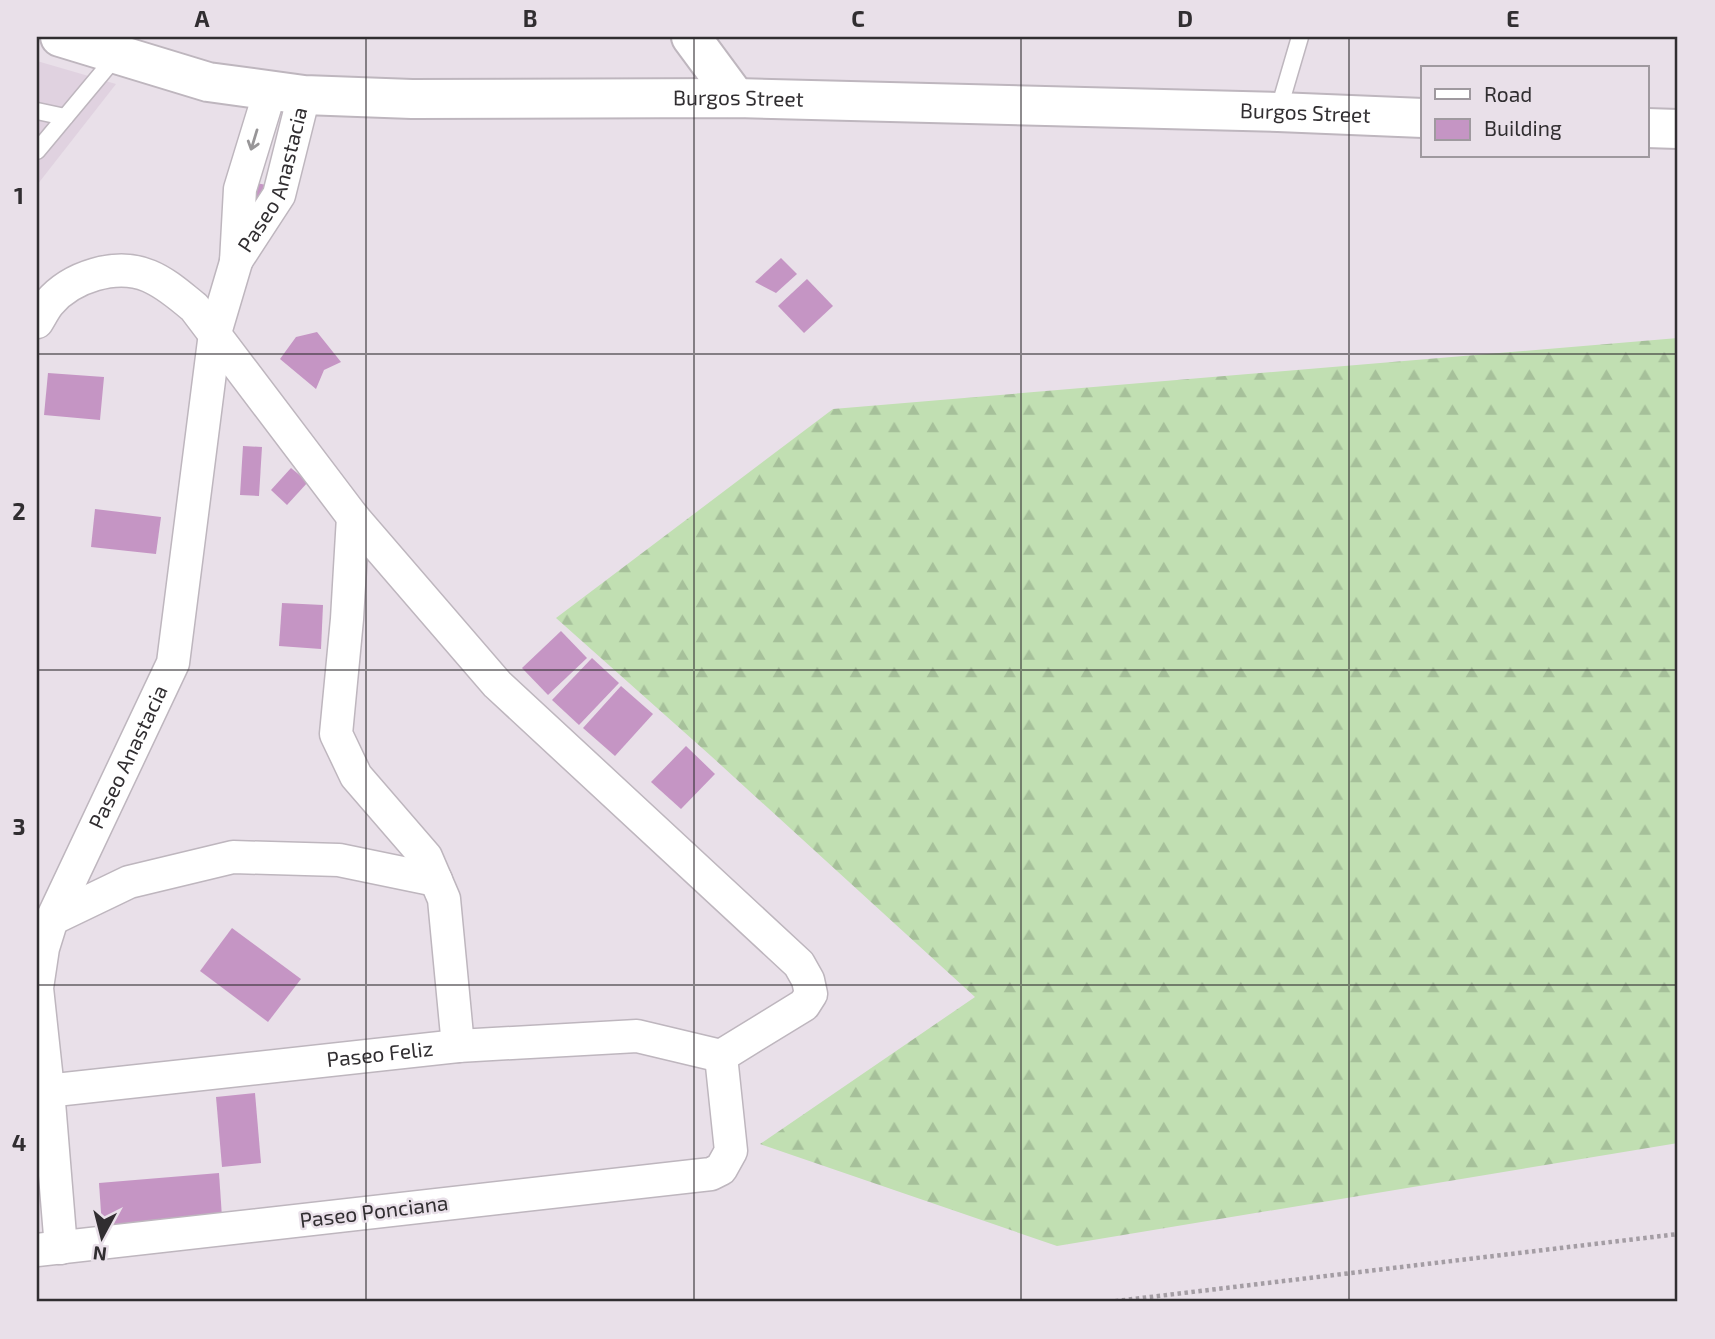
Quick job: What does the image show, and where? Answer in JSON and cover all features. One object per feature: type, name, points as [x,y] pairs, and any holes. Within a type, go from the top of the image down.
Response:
[{"type":"street","name":"Burgos Street","points":[[65,37],[123,46],[208,82],[287,93],[412,99],[736,98],[1421,118]]},
{"type":"street","points":[[691,37],[736,98]]},
{"type":"street","name":"Paseo Anastacia","points":[[49,1249],[37,988],[43,948],[52,919],[173,663],[215,333],[236,262],[279,195],[287,93]]},
{"type":"street","points":[[1648,128],[1678,129]]},
{"type":"street","points":[[37,322],[50,302],[71,284],[94,275],[118,271],[147,274],[166,284],[194,307],[353,517],[497,684],[799,964],[808,980],[811,994],[804,1005],[721,1056]]},
{"type":"street","points":[[353,517],[336,734],[356,776],[426,857],[444,899],[458,1046]]},
{"type":"street","points":[[52,919],[129,882],[233,857],[339,860],[436,880]]},
{"type":"street","name":"Paseo Feliz","points":[[43,1091],[458,1046],[637,1036],[721,1056]]},
{"type":"street","name":"Paseo Ponciana","points":[[49,1249],[711,1174],[721,1169],[731,1151],[721,1056]]},
{"type":"lane","points":[[1278,112],[1300,37]]},
{"type":"lane","points":[[37,151],[123,46]]},
{"type":"lane","points":[[37,111],[65,117]]},
{"type":"path","points":[[1108,1302],[1678,1234]]},
{"type":"shaded area","points":[[37,61],[116,84],[37,185]]},
{"type":"green space","points":[[1678,338],[1678,1143],[1057,1246],[760,1144],[975,997],[556,618],[833,409]]},
{"type":"building","points":[[252,182],[271,186],[264,209],[246,204]]},
{"type":"building","points":[[781,258],[797,274],[776,293],[755,282]]},
{"type":"building","points":[[807,279],[833,306],[804,333],[778,306]]},
{"type":"building","points":[[317,332],[341,362],[324,370],[316,389],[280,359],[296,337]]},
{"type":"building","points":[[48,373],[104,377],[100,420],[44,415]]},
{"type":"building","points":[[243,446],[262,447],[259,496],[240,495]]},
{"type":"building","points":[[291,468],[308,482],[287,505],[271,490]]},
{"type":"building","points":[[95,509],[161,517],[156,554],[91,547]]},
{"type":"building","points":[[282,603],[323,605],[321,649],[279,646]]},
{"type":"building","points":[[561,631],[587,658],[548,695],[522,668]]},
{"type":"building","points":[[592,658],[619,683],[579,725],[552,700]]},
{"type":"building","points":[[621,686],[653,714],[615,756],[583,728]]},
{"type":"building","points":[[686,746],[715,774],[681,809],[651,782]]},
{"type":"building","points":[[232,928],[301,979],[268,1022],[200,971]]},
{"type":"building","points":[[255,1093],[261,1163],[222,1167],[216,1097]]},
{"type":"building","points":[[219,1173],[222,1217],[102,1227],[99,1183]]}]
